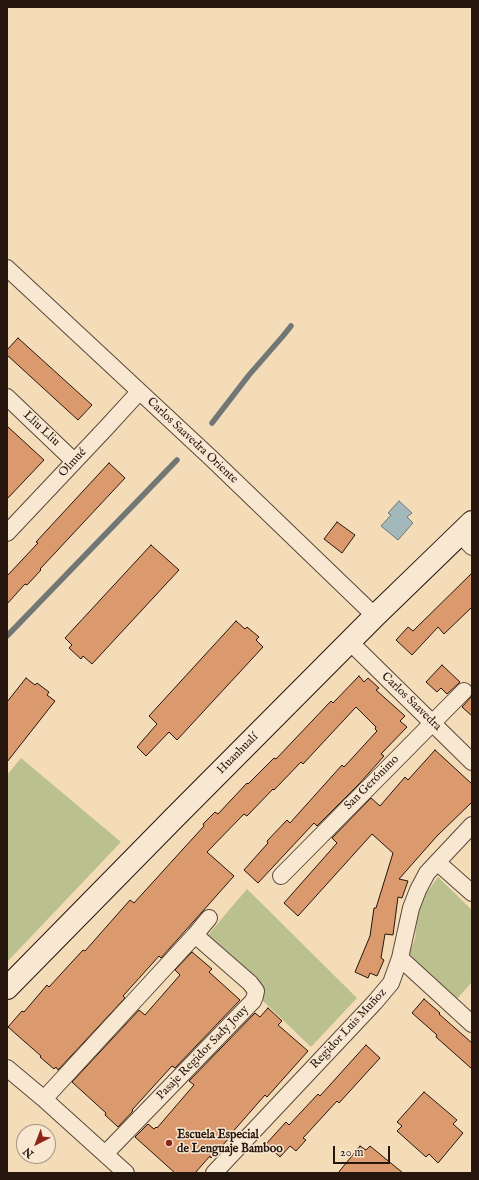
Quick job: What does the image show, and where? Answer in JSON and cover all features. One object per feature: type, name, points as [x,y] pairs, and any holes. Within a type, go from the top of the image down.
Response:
[{"type":"street","name":"Carlos Saavedra Oriente","points":[[7,268],[211,458],[375,616]]},
{"type":"street","name":"Olmué","points":[[7,533],[139,392]]},
{"type":"street","name":"Lliu Lliu","points":[[7,397],[74,461]]},
{"type":"street","name":"Huanhualí","points":[[7,988],[180,811],[375,616],[468,534]]},
{"type":"street","name":"Carlos Saavedra","points":[[350,642],[472,762]]},
{"type":"street","name":"San Gerónimo","points":[[281,876],[464,690]]},
{"type":"street","name":"Regidor Luis Muñoz","points":[[214,1173],[375,1002],[391,983],[400,958],[418,890],[427,873],[472,825]]},
{"type":"street","points":[[438,862],[472,893]]},
{"type":"street","points":[[44,1098],[209,918]]},
{"type":"street","name":"Pasaje Regidor Sady Jouy","points":[[105,1154],[252,1001],[255,996],[256,992],[250,983],[195,935]]},
{"type":"street","points":[[400,958],[472,1024]]},
{"type":"street","points":[[7,1068],[44,1098],[126,1173]]},
{"type":"green space","points":[[21,758],[121,842],[7,962],[7,775]]},
{"type":"green space","points":[[438,877],[472,910],[472,982],[455,1001],[408,957],[415,939],[417,918],[423,898]]},
{"type":"green space","points":[[247,889],[357,998],[311,1047],[260,998],[207,936]]},
{"type":"water","points":[[399,501],[412,513],[407,517],[413,523],[398,540],[381,526],[391,515],[388,513]]},
{"type":"building","points":[[18,338],[92,405],[78,420],[7,355],[7,350]]},
{"type":"building","points":[[7,426],[44,460],[7,499]]},
{"type":"building","points":[[109,463],[125,478],[40,569],[41,570],[27,585],[25,584],[7,604],[7,576],[38,543],[36,542]]},
{"type":"building","points":[[337,522],[355,535],[342,553],[324,539]]},
{"type":"building","points":[[151,545],[179,570],[92,664],[83,656],[81,659],[69,648],[72,645],[65,638]]},
{"type":"building","points":[[472,573],[472,607],[444,634],[438,627],[412,655],[396,640],[408,627],[413,631]]},
{"type":"building","points":[[236,621],[245,629],[247,627],[259,637],[256,640],[263,647],[177,740],[169,732],[146,756],[137,747],[157,724],[149,716]]},
{"type":"building","points":[[442,665],[460,682],[447,694],[441,688],[437,692],[426,682]]},
{"type":"building","points":[[359,676],[364,682],[368,678],[379,688],[376,690],[405,716],[400,721],[407,727],[381,754],[384,756],[360,783],[317,826],[314,823],[258,883],[244,870],[268,843],[267,841],[287,820],[290,823],[342,765],[344,767],[377,731],[375,729],[376,727],[356,707],[303,764],[301,762],[247,816],[244,814],[207,852],[234,876],[161,958],[159,956],[123,996],[125,998],[58,1070],[56,1067],[54,1069],[8,1027],[22,1011],[24,1012],[47,985],[49,987],[83,950],[85,951],[130,900],[134,903],[215,812],[218,814],[247,783],[248,784],[274,758],[276,759],[331,701],[333,703]]},
{"type":"building","points":[[26,678],[35,685],[37,683],[49,692],[47,695],[55,701],[7,762],[7,702]]},
{"type":"building","points":[[472,696],[472,716],[462,707]]},
{"type":"building","points":[[435,750],[472,784],[472,802],[437,836],[399,879],[408,881],[402,898],[398,897],[393,935],[385,934],[381,958],[384,960],[377,976],[370,973],[368,978],[355,972],[370,936],[374,908],[376,908],[393,853],[372,834],[298,916],[284,903],[337,843],[332,838],[371,798],[380,806],[405,777],[408,780]]},
{"type":"building","points":[[192,952],[212,969],[209,972],[240,1000],[175,1068],[172,1066],[118,1127],[105,1115],[106,1113],[72,1082],[139,1010],[145,1015],[180,975],[175,970]]},
{"type":"building","points":[[424,999],[472,1043],[472,1069],[412,1013]]},
{"type":"building","points":[[268,1008],[282,1021],[278,1025],[308,1051],[267,1097],[265,1095],[230,1135],[231,1136],[195,1173],[175,1173],[135,1137],[148,1124],[154,1129],[156,1127],[157,1128],[194,1085],[189,1081],[255,1013],[260,1017]]},
{"type":"building","points":[[366,1045],[380,1058],[339,1103],[337,1101],[303,1138],[306,1140],[296,1151],[290,1146],[280,1157],[266,1144],[286,1122],[289,1125],[318,1094],[320,1096]]},
{"type":"building","points":[[424,1092],[457,1120],[453,1124],[463,1133],[438,1163],[429,1154],[426,1157],[397,1131],[402,1126],[397,1122]]},
{"type":"building","points":[[360,1146],[366,1150],[370,1146],[403,1173],[338,1173]]},
{"type":"waterway","points":[[212,423],[249,375],[291,326]]},
{"type":"waterway","points":[[7,636],[177,460]]},
{"type":"place","name":"Escuela Especial de Lenguaje Bamboo","points":[[169,1143]]}]
